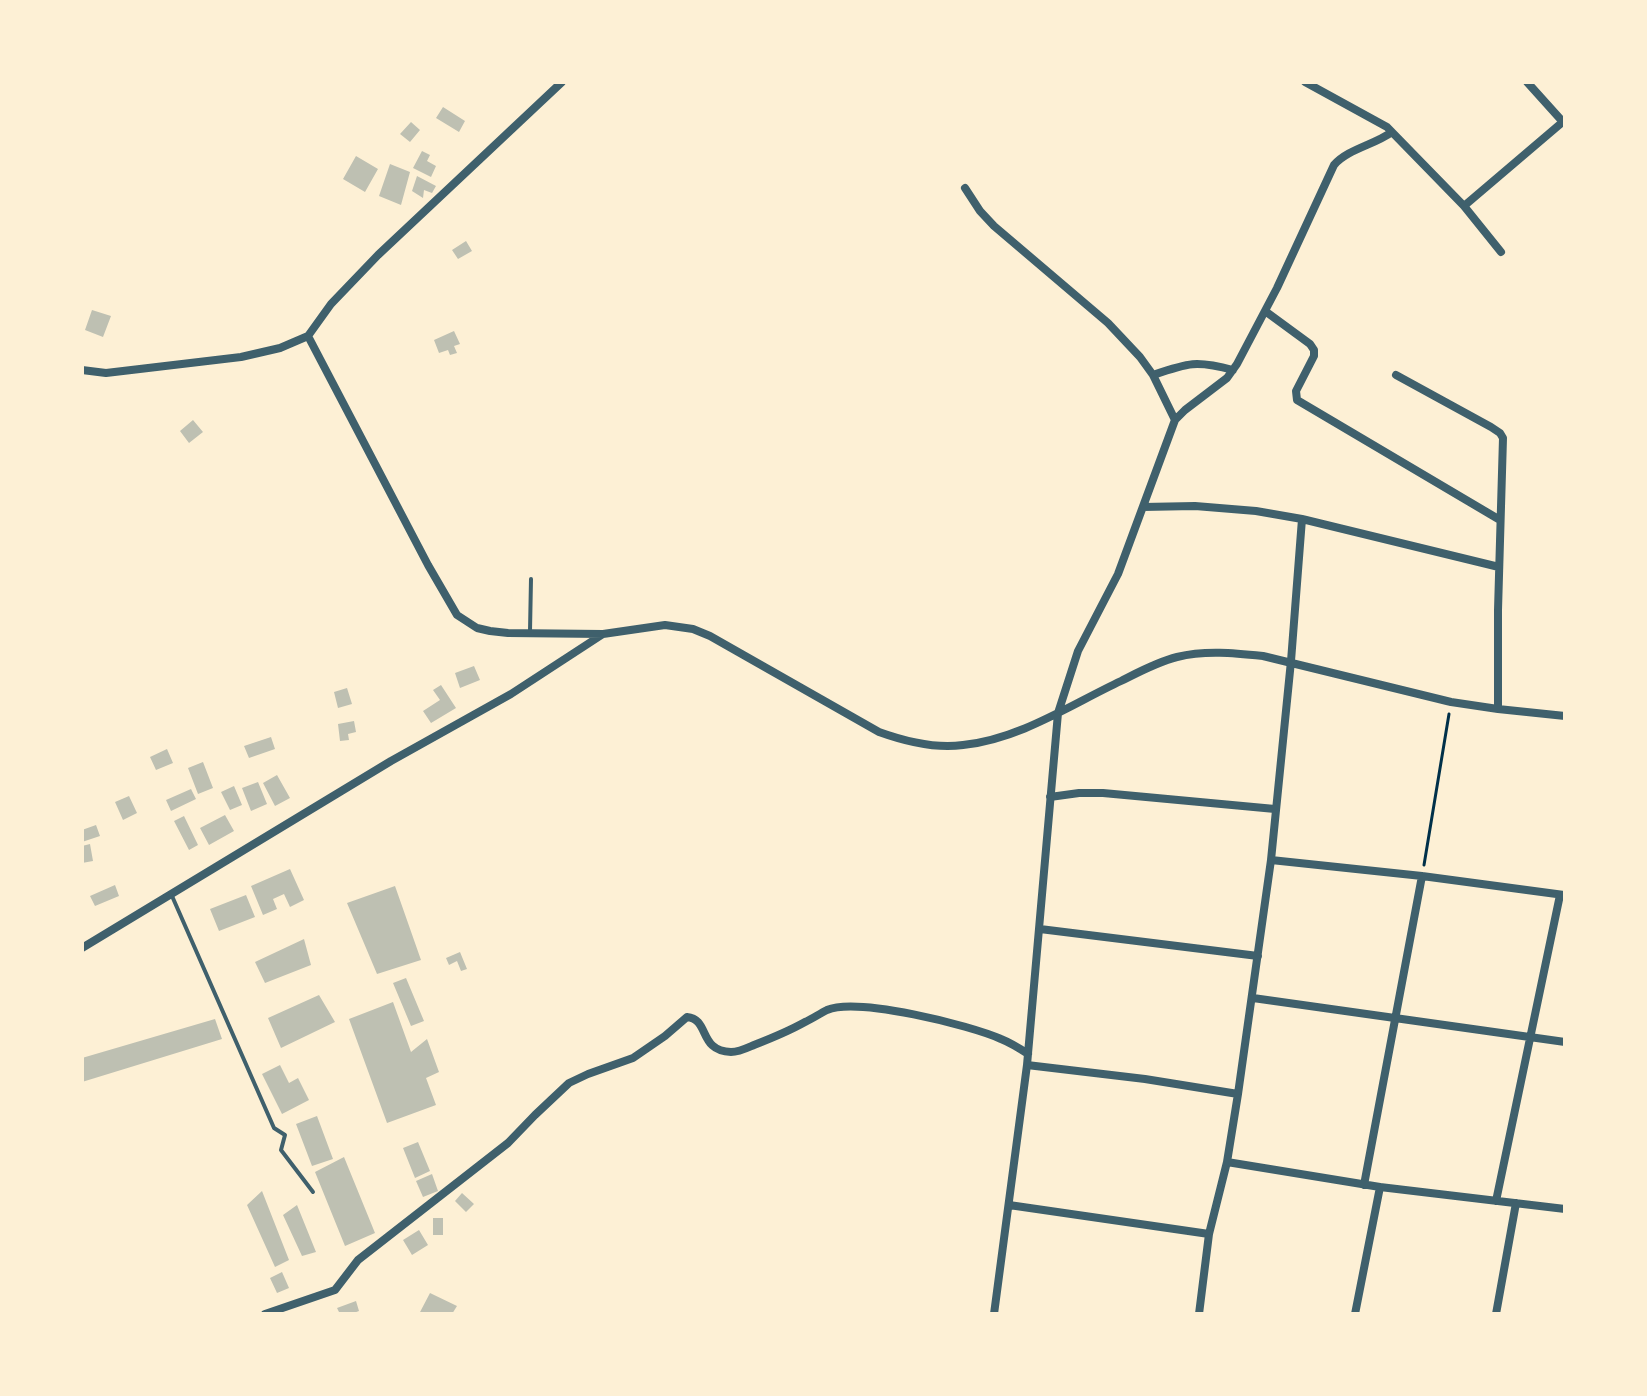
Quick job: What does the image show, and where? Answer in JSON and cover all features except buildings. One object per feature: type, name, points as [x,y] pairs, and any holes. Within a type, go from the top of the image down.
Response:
[{"type":"street","points":[[82,370],[106,373],[241,357],[280,348],[308,336],[331,304],[378,255],[562,82]]},
{"type":"street","points":[[1305,82],[1392,132],[1464,206],[1501,252]]},
{"type":"street","points":[[1464,206],[1564,121],[1527,82]]},
{"type":"street","points":[[994,1314],[1027,1065],[1058,713],[1078,651],[1118,574],[1175,420],[1233,370],[1265,311],[1334,165],[1345,155],[1392,132]]},
{"type":"street","points":[[965,188],[994,226],[1108,323],[1140,357],[1153,375],[1175,420]]},
{"type":"street","points":[[1265,311],[1314,350],[1314,356],[1296,391],[1297,400],[1500,520]]},
{"type":"street","points":[[308,336],[428,565],[457,615],[477,628],[530,634],[603,634],[665,625],[693,629],[879,732],[918,742],[952,746],[1015,732],[1156,664],[1195,653],[1263,656],[1451,702],[1565,716]]},
{"type":"street","points":[[1153,375],[1192,363],[1208,363],[1233,370]]},
{"type":"street","points":[[1396,375],[1502,435],[1498,709]]},
{"type":"street","points":[[1143,507],[1195,506],[1256,511],[1302,519],[1499,567]]},
{"type":"street","points":[[1199,1314],[1209,1234],[1227,1162],[1238,1094],[1271,860],[1302,519]]},
{"type":"street","points":[[82,948],[391,761],[511,694],[603,634]]},
{"type":"street","points":[[1050,797],[1103,793],[1275,809]]},
{"type":"street","points":[[1271,860],[1563,895],[1529,1037],[1496,1201]]},
{"type":"street","points":[[1364,1185],[1422,876]]},
{"type":"street","points":[[1040,929],[1258,956]]},
{"type":"street","points":[[1253,998],[1565,1042]]},
{"type":"street","points":[[265,1314],[335,1290],[358,1260],[508,1143],[569,1083],[633,1058],[687,1017],[698,1021],[712,1047],[728,1052],[736,1052],[772,1038],[826,1011],[843,1006],[900,1011],[962,1026],[1001,1039],[1028,1054]]},
{"type":"street","points":[[1027,1065],[1238,1094]]},
{"type":"street","points":[[1227,1162],[1364,1185],[1565,1209]]},
{"type":"street","points":[[1355,1314],[1380,1187]]},
{"type":"street","points":[[1496,1314],[1516,1203]]},
{"type":"street","points":[[1009,1205],[1209,1234]]},
{"type":"lane","points":[[530,634],[531,579]]},
{"type":"lane","points":[[171,894],[274,1128],[285,1135],[281,1150],[313,1192]]},
{"type":"path","points":[[1422,876],[1451,702]]}]
